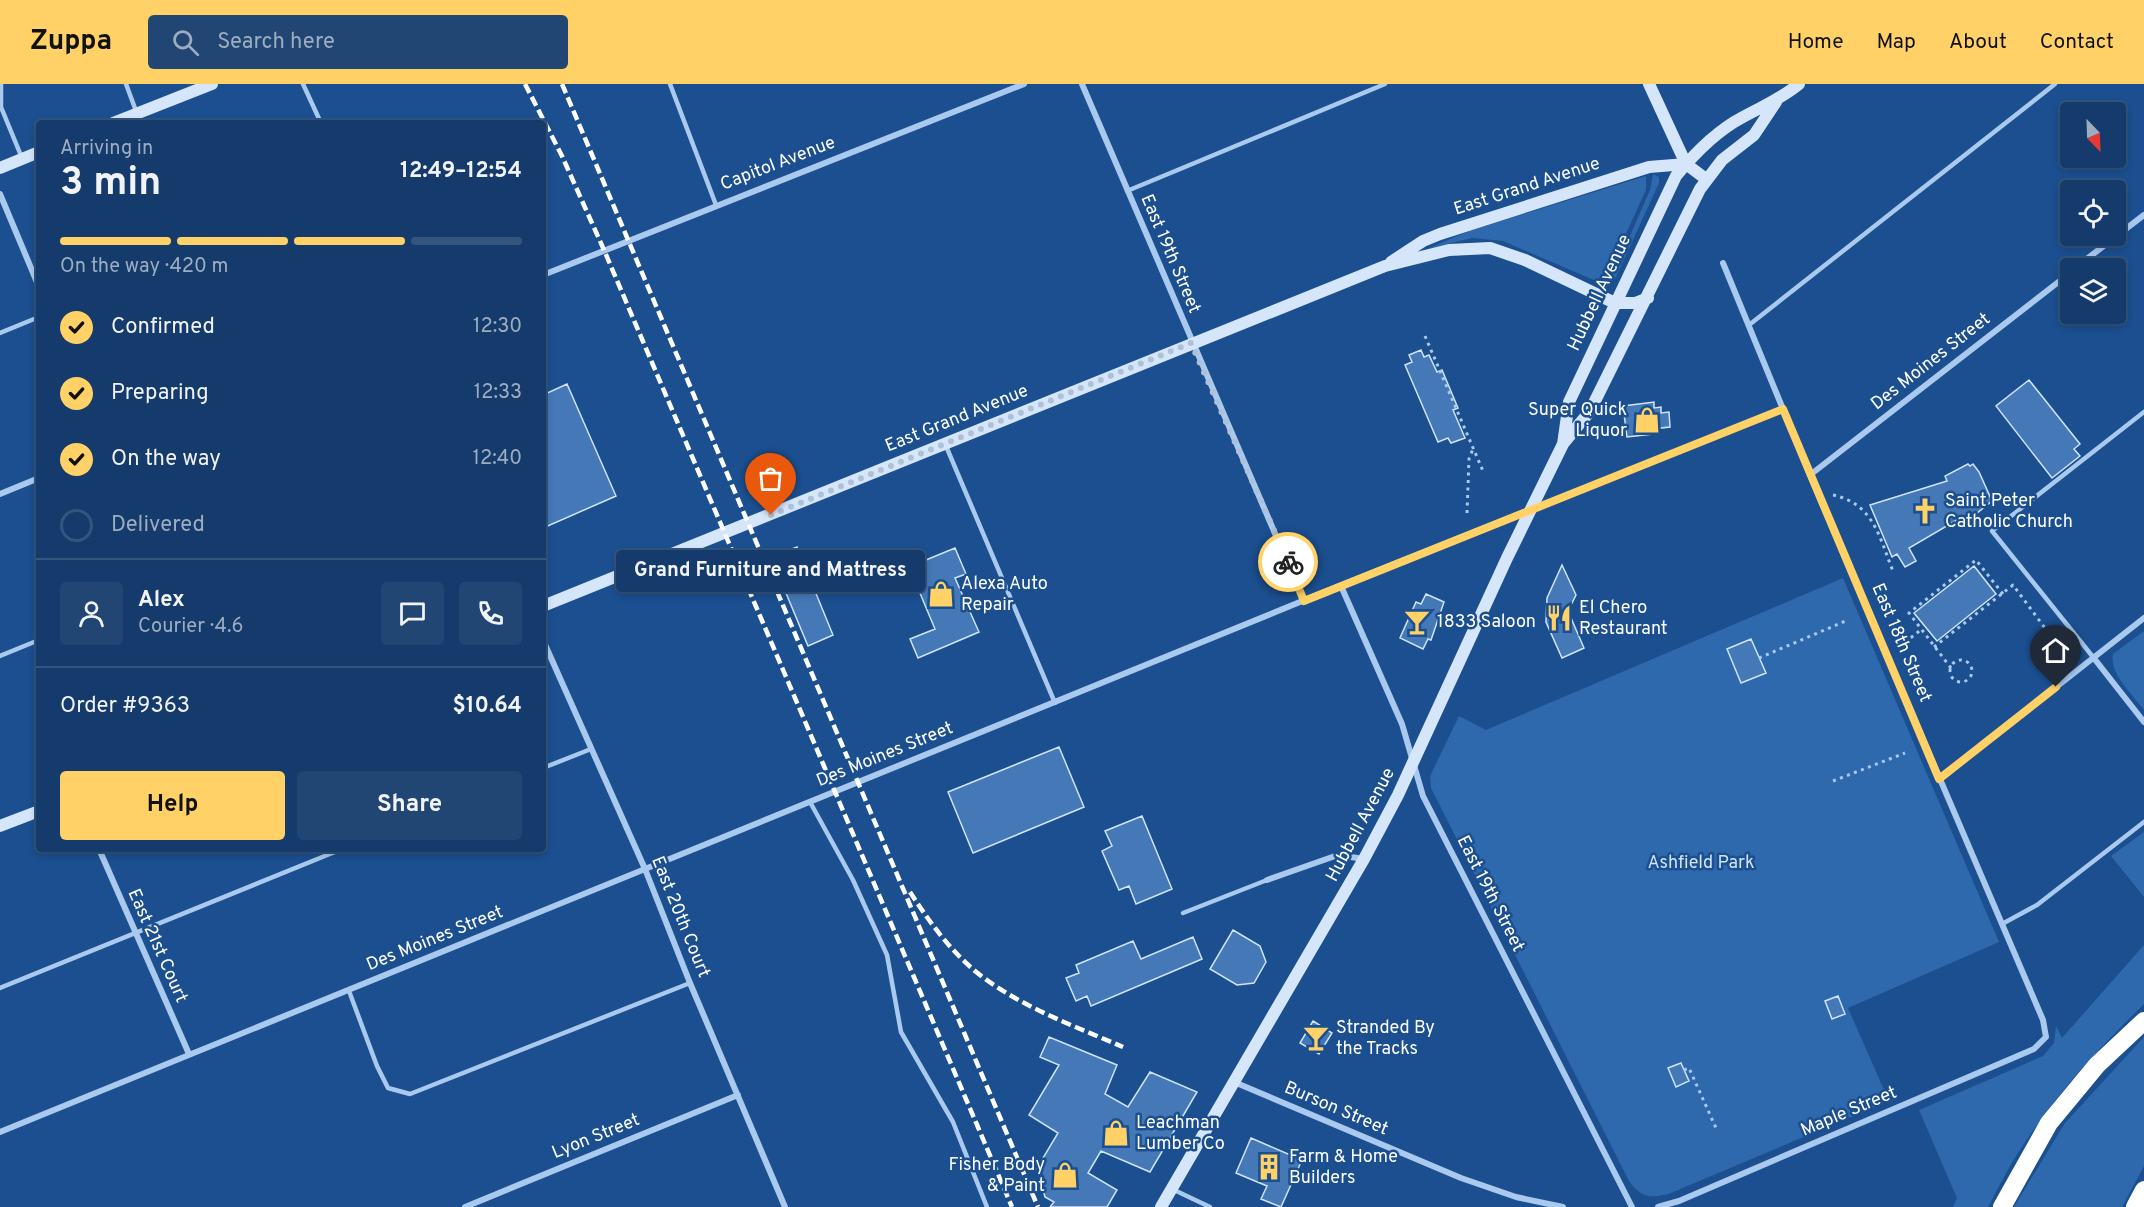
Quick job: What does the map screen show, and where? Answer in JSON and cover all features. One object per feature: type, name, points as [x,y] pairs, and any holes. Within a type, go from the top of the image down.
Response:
[{"type":"highway","points":[[2002,1207],[2049,1123],[2097,1065],[2144,1021]]},
{"type":"highway","points":[[2135,1207],[2144,1190]]},
{"type":"street","points":[[121,120],[212,84]]},
{"type":"street","name":"Capitol Avenue","points":[[546,274],[1024,84]]},
{"type":"street","name":"East 19th Street","points":[[1082,84],[1191,343],[1304,601]]},
{"type":"street","points":[[1649,84],[1686,164],[1706,179],[1722,160],[1754,135],[1776,102]]},
{"type":"street","points":[[1686,164],[1741,118],[1776,102],[1799,84]]},
{"type":"street","points":[[0,168],[36,153]]},
{"type":"street","name":"East Grand Avenue","points":[[1385,266],[1423,241],[1465,226],[1649,167],[1686,164]]},
{"type":"street","name":"Hubbell Avenue","points":[[1563,444],[1569,402],[1668,189],[1686,164]]},
{"type":"street","name":"Hubbell Avenue","points":[[1161,1207],[1364,859],[1413,765],[1563,444],[1590,411],[1706,179]]},
{"type":"street","points":[[0,194],[36,280]]},
{"type":"street","points":[[2088,258],[2144,215]]},
{"type":"street","name":"East Grand Avenue","points":[[546,605],[1385,266],[1449,250],[1490,248],[1525,260],[1615,303]]},
{"type":"street","name":"East 18th Street","points":[[1723,263],[1810,475],[2043,1020],[2046,1036]]},
{"type":"street","name":"Des Moines Street","points":[[1810,475],[2060,281]]},
{"type":"street","points":[[1615,303],[1635,303],[1648,298]]},
{"type":"street","name":"Des Moines Street","points":[[0,1131],[349,991],[1341,585],[1783,409]]},
{"type":"street","points":[[0,494],[36,479]]},
{"type":"street","name":"East 19th Street","points":[[1341,585],[1402,724],[1424,796],[1632,1207]]},
{"type":"street","points":[[1939,779],[2144,618]]},
{"type":"street","name":"East 20th Court","points":[[546,647],[645,868],[690,983],[785,1207]]},
{"type":"street","points":[[2093,657],[2144,722]]},
{"type":"street","points":[[0,826],[36,811]]},
{"type":"street","name":"East 21st Court","points":[[100,852],[189,1054]]},
{"type":"street","points":[[1267,880],[1338,855],[1364,859]]},
{"type":"street","name":"Maple Street","points":[[1658,1207],[1679,1201],[2034,1049],[2046,1036]]},
{"type":"street","name":"Burson Street","points":[[1234,1082],[1461,1178],[1516,1197],[1563,1207]]},
{"type":"street","name":"Lyon Street","points":[[465,1207],[738,1095]]},
{"type":"lane","points":[[1,84],[1,107],[22,159]]},
{"type":"lane","points":[[126,84],[137,114]]},
{"type":"lane","points":[[303,84],[320,120]]},
{"type":"lane","points":[[670,84],[716,205]]},
{"type":"lane","points":[[1127,191],[1385,84]]},
{"type":"lane","points":[[1749,325],[2055,84]]},
{"type":"lane","points":[[0,333],[36,318]]},
{"type":"lane","points":[[2093,657],[1992,531],[2144,412]]},
{"type":"lane","points":[[945,444],[1055,703]]},
{"type":"lane","points":[[0,656],[36,641]]},
{"type":"lane","points":[[546,767],[591,749]]},
{"type":"lane","points":[[810,802],[853,880],[887,956],[900,1032],[953,1122],[987,1207]]},
{"type":"lane","points":[[2002,924],[2037,905],[2144,822]]},
{"type":"lane","points":[[0,988],[335,852]]},
{"type":"lane","points":[[1183,913],[1267,880]]},
{"type":"lane","points":[[349,991],[377,1066],[388,1088],[410,1094],[690,983]]},
{"type":"lane","points":[[1172,1189],[1210,1207]]},
{"type":"path","points":[[1425,336],[1484,471]]},
{"type":"path","points":[[1467,513],[1469,459],[1474,449]]},
{"type":"path","points":[[1833,495],[1846,498],[1866,511],[1893,572]]},
{"type":"path","points":[[1951,668],[1955,662],[1965,660],[1971,665],[1972,675],[1964,682],[1956,681],[1951,675],[1951,668],[1909,613],[1976,560],[2002,594]]},
{"type":"path","points":[[1934,647],[2013,585],[2059,647]]},
{"type":"path","points":[[1759,658],[1848,620]]},
{"type":"path","points":[[1899,647],[1922,629]]},
{"type":"path","points":[[1833,781],[1905,753]]},
{"type":"path","points":[[1684,1070],[1689,1068],[1716,1128]]},
{"type":"green space","points":[[1653,174],[1659,177],[1659,183],[1616,277],[1609,284],[1650,190]]},
{"type":"green space","points":[[1646,176],[1646,190],[1603,284],[1503,241],[1472,238],[1427,249],[1469,231]]},
{"type":"green space","name":"Ashfield Park","points":[[1843,578],[1999,942],[1848,1008],[1889,1101],[1671,1193],[1647,1196],[1633,1187],[1629,1181],[1431,788],[1430,776],[1459,716],[1486,730]]},
{"type":"green space","points":[[2144,631],[2144,710],[2118,677],[2113,654]]},
{"type":"green space","points":[[2144,832],[2144,897],[2111,856]]},
{"type":"green space","points":[[2144,945],[2144,1004],[2049,1108],[2017,1154],[1988,1207],[1953,1207],[1957,1198],[1919,1110],[2043,1056],[2054,1043],[2056,1026],[2062,1038]]},
{"type":"green space","points":[[2144,1037],[2144,1166],[2122,1207],[2014,1207],[2065,1123]]},
{"type":"building","points":[[1421,350],[1424,357],[1429,355],[1437,372],[1442,370],[1458,408],[1453,410],[1465,438],[1451,443],[1448,438],[1438,442],[1405,365],[1412,362],[1409,355]]},
{"type":"building","points":[[2029,380],[2080,444],[2074,449],[2080,456],[2052,478],[1996,406]]},
{"type":"building","points":[[567,384],[616,496],[546,527],[546,394]]},
{"type":"building","name":"Super Quick Liquor","points":[[1654,402],[1654,408],[1661,407],[1661,413],[1669,412],[1670,427],[1652,429],[1653,434],[1627,437],[1623,406]]},
{"type":"building","name":"Saint Peter Catholic Church","points":[[1968,464],[1970,466],[1973,464],[1979,472],[1992,501],[1966,522],[1962,517],[1909,548],[1916,561],[1905,567],[1897,554],[1892,557],[1870,505],[1947,481],[1945,476]]},
{"type":"building","points":[[797,547],[833,635],[808,646],[771,557]]},
{"type":"building","name":"Alexa Auto Repair","points":[[955,548],[966,574],[955,578],[979,632],[918,658],[910,639],[935,629],[909,567]]},
{"type":"building","name":"El Chero Restaurant","points":[[1562,565],[1576,595],[1568,611],[1584,648],[1562,658],[1546,622],[1547,598]]},
{"type":"building","points":[[1974,566],[1996,594],[1937,641],[1914,613]]},
{"type":"building","name":"1833 Saloon","points":[[1426,594],[1444,602],[1431,640],[1428,639],[1423,649],[1400,638],[1416,602],[1421,604]]},
{"type":"building","points":[[1751,639],[1766,673],[1741,683],[1727,649]]},
{"type":"building","points":[[1059,747],[1084,807],[973,853],[948,792]]},
{"type":"building","points":[[1142,816],[1172,889],[1136,904],[1129,886],[1119,890],[1102,851],[1112,846],[1105,831]]},
{"type":"building","points":[[1233,930],[1260,946],[1266,962],[1254,983],[1237,985],[1210,969]]},
{"type":"building","points":[[1193,937],[1202,959],[1091,1006],[1087,996],[1076,1001],[1066,978],[1079,973],[1076,965],[1133,941],[1141,959]]},
{"type":"building","points":[[1838,996],[1845,1014],[1832,1019],[1825,1001]]},
{"type":"building","name":"Stranded By the Tracks","points":[[1313,1021],[1332,1033],[1319,1054],[1300,1043]]},
{"type":"building","name":"Leachman Lumber Co","points":[[1049,1037],[1117,1065],[1105,1094],[1128,1107],[1150,1072],[1197,1092],[1150,1172],[1101,1151],[1088,1173],[1117,1190],[1107,1207],[1050,1207],[1054,1202],[1045,1197],[1037,1168],[1058,1133],[1029,1115],[1059,1065],[1040,1057]]},
{"type":"building","points":[[1681,1063],[1689,1081],[1676,1087],[1668,1068]]},
{"type":"building","name":"Farm & Home Builders","points":[[1251,1138],[1302,1160],[1281,1207],[1261,1199],[1267,1186],[1236,1173]]},
{"type":"railway","points":[[525,84],[544,120]]},
{"type":"railway","points":[[562,84],[1038,1207]]},
{"type":"railway","points":[[546,125],[604,250],[1012,1207]]},
{"type":"railway","points":[[910,892],[948,944],[975,971],[1027,1005],[1123,1047]]},
{"type":"way so far","points":[[771,515],[1191,343],[1288,562]]},
{"type":"place","name":"Super Quick Liquor","points":[[1647,420]]},
{"type":"place","name":"Saint Peter Catholic Church","points":[[1925,511]]},
{"type":"place","name":"Grand Furniture and Mattress","points":[[771,515]]},
{"type":"place","name":"Alexa Auto Repair","points":[[941,594]]},
{"type":"place","name":"El Chero Restaurant","points":[[1559,618]]},
{"type":"place","name":"1833 Saloon","points":[[1417,622]]},
{"type":"place","name":"Stranded By the Tracks","points":[[1316,1038]]},
{"type":"place","name":"Leachman Lumber Co","points":[[1116,1133]]},
{"type":"place","name":"Farm & Home Builders","points":[[1269,1167]]},
{"type":"place","name":"Fisher Body & Paint","points":[[1065,1175]]},
{"type":"route","points":[[1288,562],[1304,601],[1783,409],[1939,779],[2056,687]]}]
